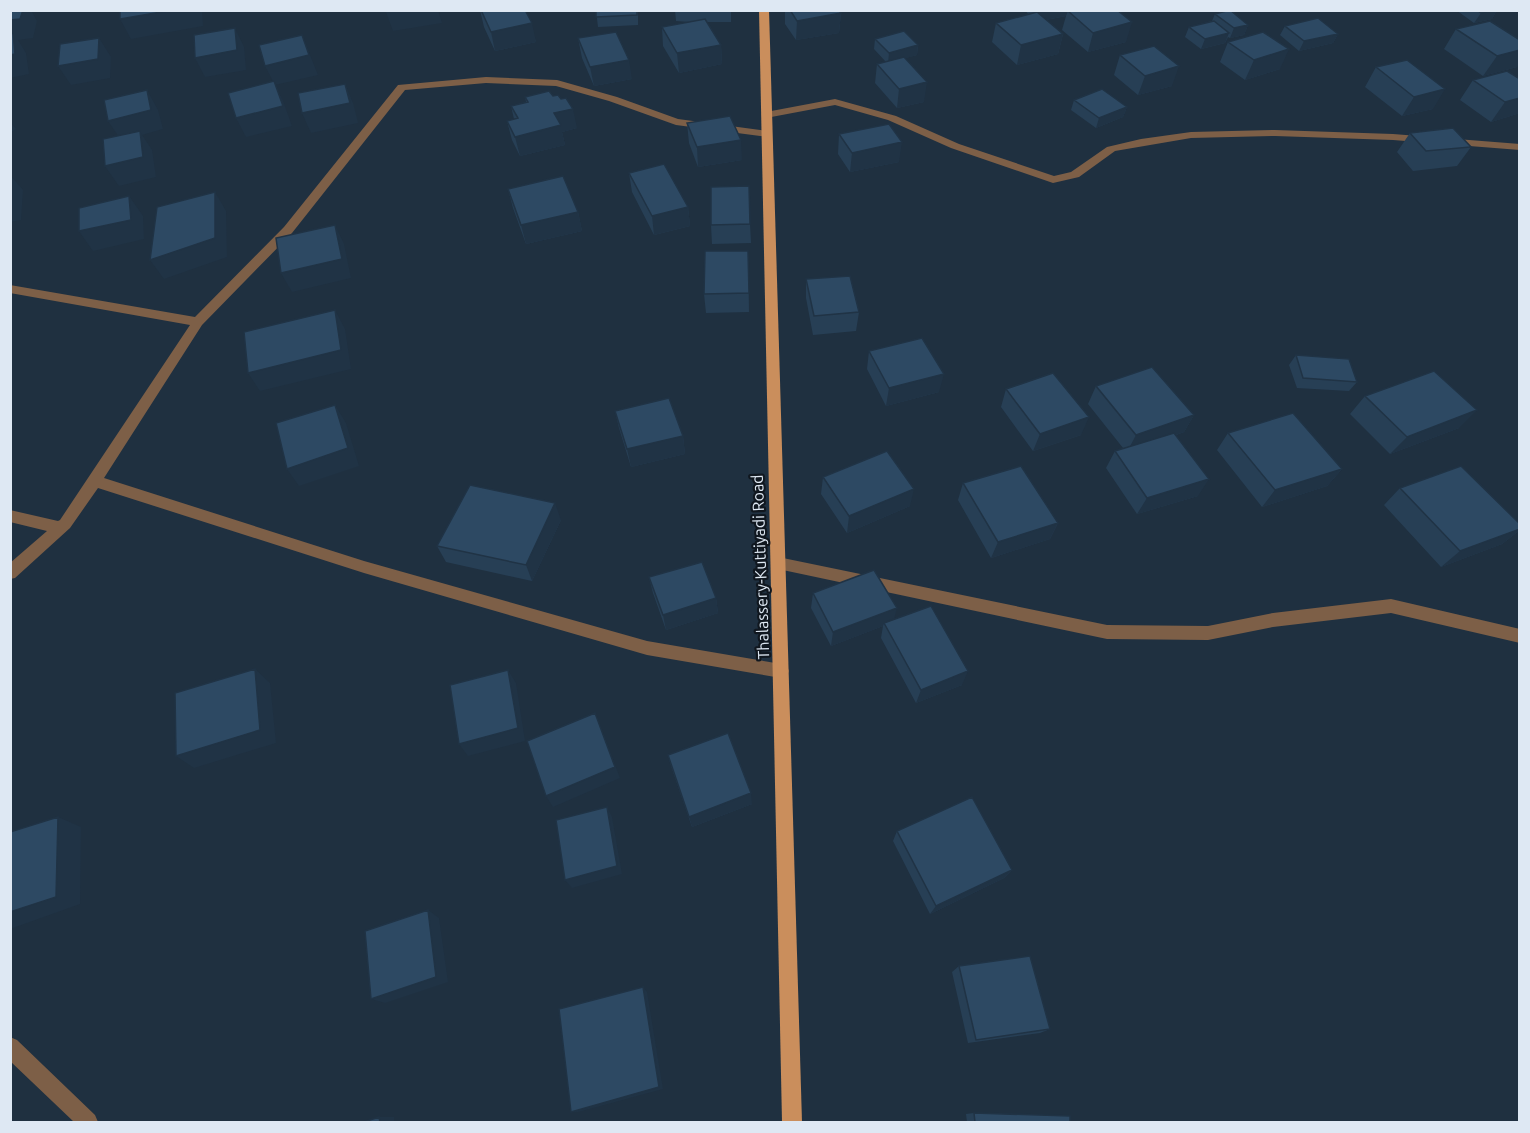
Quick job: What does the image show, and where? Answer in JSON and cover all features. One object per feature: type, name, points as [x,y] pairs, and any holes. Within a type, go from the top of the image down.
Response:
[{"type":"main road","name":"Thalassery-Kuttiyadi Road","points":[[764,10],[792,1122]]},
{"type":"street","points":[[10,573],[60,528],[95,481],[198,322],[288,230],[402,87],[486,80],[557,83],[614,99],[676,122],[767,134]]},
{"type":"street","points":[[766,115],[835,102],[892,118],[955,146],[1053,180],[1075,175],[1111,149],[1191,135],[1275,133],[1369,136],[1520,147]]},
{"type":"street","points":[[10,289],[198,322]]},
{"type":"street","points":[[95,481],[364,567],[647,648],[781,671]]},
{"type":"street","points":[[10,516],[60,528]]},
{"type":"street","points":[[778,562],[1107,632],[1208,633],[1274,620],[1391,606],[1520,636]]},
{"type":"street","points":[[10,1047],[87,1122]]},
{"type":"building","points":[[10,10],[23,10],[20,19],[10,20]]},
{"type":"building","points":[[120,10],[173,10],[120,19]]},
{"type":"building","points":[[481,10],[525,10],[532,23],[491,32]]},
{"type":"building","points":[[596,10],[637,10],[637,15],[596,17]]},
{"type":"building","points":[[790,10],[838,10],[841,13],[797,21]]},
{"type":"building","points":[[1069,10],[1117,10],[1132,22],[1093,33]]},
{"type":"building","points":[[1230,10],[1248,25],[1234,28],[1215,14]]},
{"type":"building","points":[[1037,12],[1063,34],[1021,45],[996,23]]},
{"type":"building","points":[[1318,18],[1338,34],[1304,41],[1285,26]]},
{"type":"building","points":[[705,19],[721,45],[677,53],[662,27]]},
{"type":"building","points":[[1214,21],[1229,33],[1205,39],[1189,27]]},
{"type":"building","points":[[1490,21],[1520,40],[1520,50],[1497,56],[1456,29]]},
{"type":"building","points":[[235,28],[237,50],[195,58],[194,35]]},
{"type":"building","points":[[904,31],[918,45],[889,53],[875,39]]},
{"type":"building","points":[[616,32],[629,60],[590,67],[578,38]]},
{"type":"building","points":[[1263,32],[1289,49],[1254,60],[1228,42]]},
{"type":"building","points":[[13,33],[15,54],[10,55],[10,34]]},
{"type":"building","points":[[302,35],[309,55],[265,66],[259,45]]},
{"type":"building","points":[[99,38],[98,59],[58,66],[60,44]]},
{"type":"building","points":[[1154,46],[1179,66],[1145,76],[1120,55]]},
{"type":"building","points":[[904,57],[927,82],[899,89],[877,64]]},
{"type":"building","points":[[1407,60],[1445,89],[1414,97],[1376,67]]},
{"type":"building","points":[[1507,71],[1520,79],[1520,98],[1505,102],[1473,80]]},
{"type":"building","points":[[274,81],[283,106],[236,118],[228,93]]},
{"type":"building","points":[[345,84],[350,103],[302,113],[298,93]]},
{"type":"building","points":[[1102,89],[1127,107],[1099,118],[1074,100]]},
{"type":"building","points":[[147,90],[151,110],[108,121],[104,100]]},
{"type":"building","points":[[549,91],[553,96],[566,98],[573,109],[554,113],[561,125],[515,137],[507,121],[518,118],[511,106],[528,102],[525,97]]},
{"type":"building","points":[[730,116],[741,140],[697,147],[687,123]]},
{"type":"building","points":[[889,124],[902,142],[852,153],[839,134]]},
{"type":"building","points":[[1453,128],[1471,147],[1426,151],[1410,133]]},
{"type":"building","points":[[140,131],[143,157],[105,166],[103,139]]},
{"type":"building","points":[[664,164],[688,207],[652,216],[629,173]]},
{"type":"building","points":[[563,176],[578,212],[521,225],[508,189]]},
{"type":"building","points":[[749,186],[750,224],[711,225],[711,187]]},
{"type":"building","points":[[215,192],[215,238],[150,260],[157,207]]},
{"type":"building","points":[[129,196],[131,220],[79,231],[79,208]]},
{"type":"building","points":[[335,225],[342,259],[281,273],[276,238]]},
{"type":"building","points":[[705,251],[748,251],[749,293],[704,294]]},
{"type":"building","points":[[850,276],[859,312],[814,316],[806,279]]},
{"type":"building","points":[[335,310],[341,350],[248,373],[244,332]]},
{"type":"building","points":[[922,338],[944,374],[889,388],[869,351]]},
{"type":"building","points":[[1296,355],[1349,359],[1357,382],[1303,378]]},
{"type":"building","points":[[1152,367],[1194,415],[1136,435],[1096,386]]},
{"type":"building","points":[[1434,371],[1477,410],[1407,437],[1365,396]]},
{"type":"building","points":[[1053,373],[1089,417],[1040,434],[1006,389]]},
{"type":"building","points":[[669,398],[683,436],[627,449],[615,411]]},
{"type":"building","points":[[335,405],[348,448],[287,469],[276,423]]},
{"type":"building","points":[[1293,413],[1342,469],[1275,490],[1228,433]]},
{"type":"building","points":[[1174,433],[1209,479],[1147,498],[1115,451]]},
{"type":"building","points":[[887,451],[914,489],[849,516],[823,477]]},
{"type":"building","points":[[1021,466],[1058,523],[998,542],[963,483]]},
{"type":"building","points":[[1461,466],[1520,524],[1520,529],[1460,551],[1400,488]]},
{"type":"building","points":[[470,485],[555,503],[526,565],[437,546]]},
{"type":"building","points":[[702,562],[716,598],[663,615],[649,577]]},
{"type":"building","points":[[874,570],[897,608],[833,632],[813,593]]},
{"type":"building","points":[[931,606],[968,671],[921,690],[884,623]]},
{"type":"building","points":[[255,669],[260,730],[176,756],[175,693]]},
{"type":"building","points":[[508,670],[518,728],[459,744],[450,685]]},
{"type":"building","points":[[595,713],[615,767],[546,796],[527,741]]},
{"type":"building","points":[[728,733],[751,793],[689,817],[668,755]]},
{"type":"building","points":[[972,797],[1012,870],[936,906],[897,831]]},
{"type":"building","points":[[607,807],[617,866],[565,880],[556,820]]},
{"type":"building","points":[[58,817],[56,897],[10,912],[10,832]]},
{"type":"building","points":[[428,910],[436,977],[371,999],[365,931]]},
{"type":"building","points":[[1030,956],[1050,1029],[976,1040],[959,966]]},
{"type":"building","points":[[643,987],[659,1087],[571,1112],[559,1009]]},
{"type":"building","points":[[974,1113],[1070,1116],[1070,1122],[975,1122]]},
{"type":"building","points":[[379,1117],[380,1122],[364,1122]]}]
